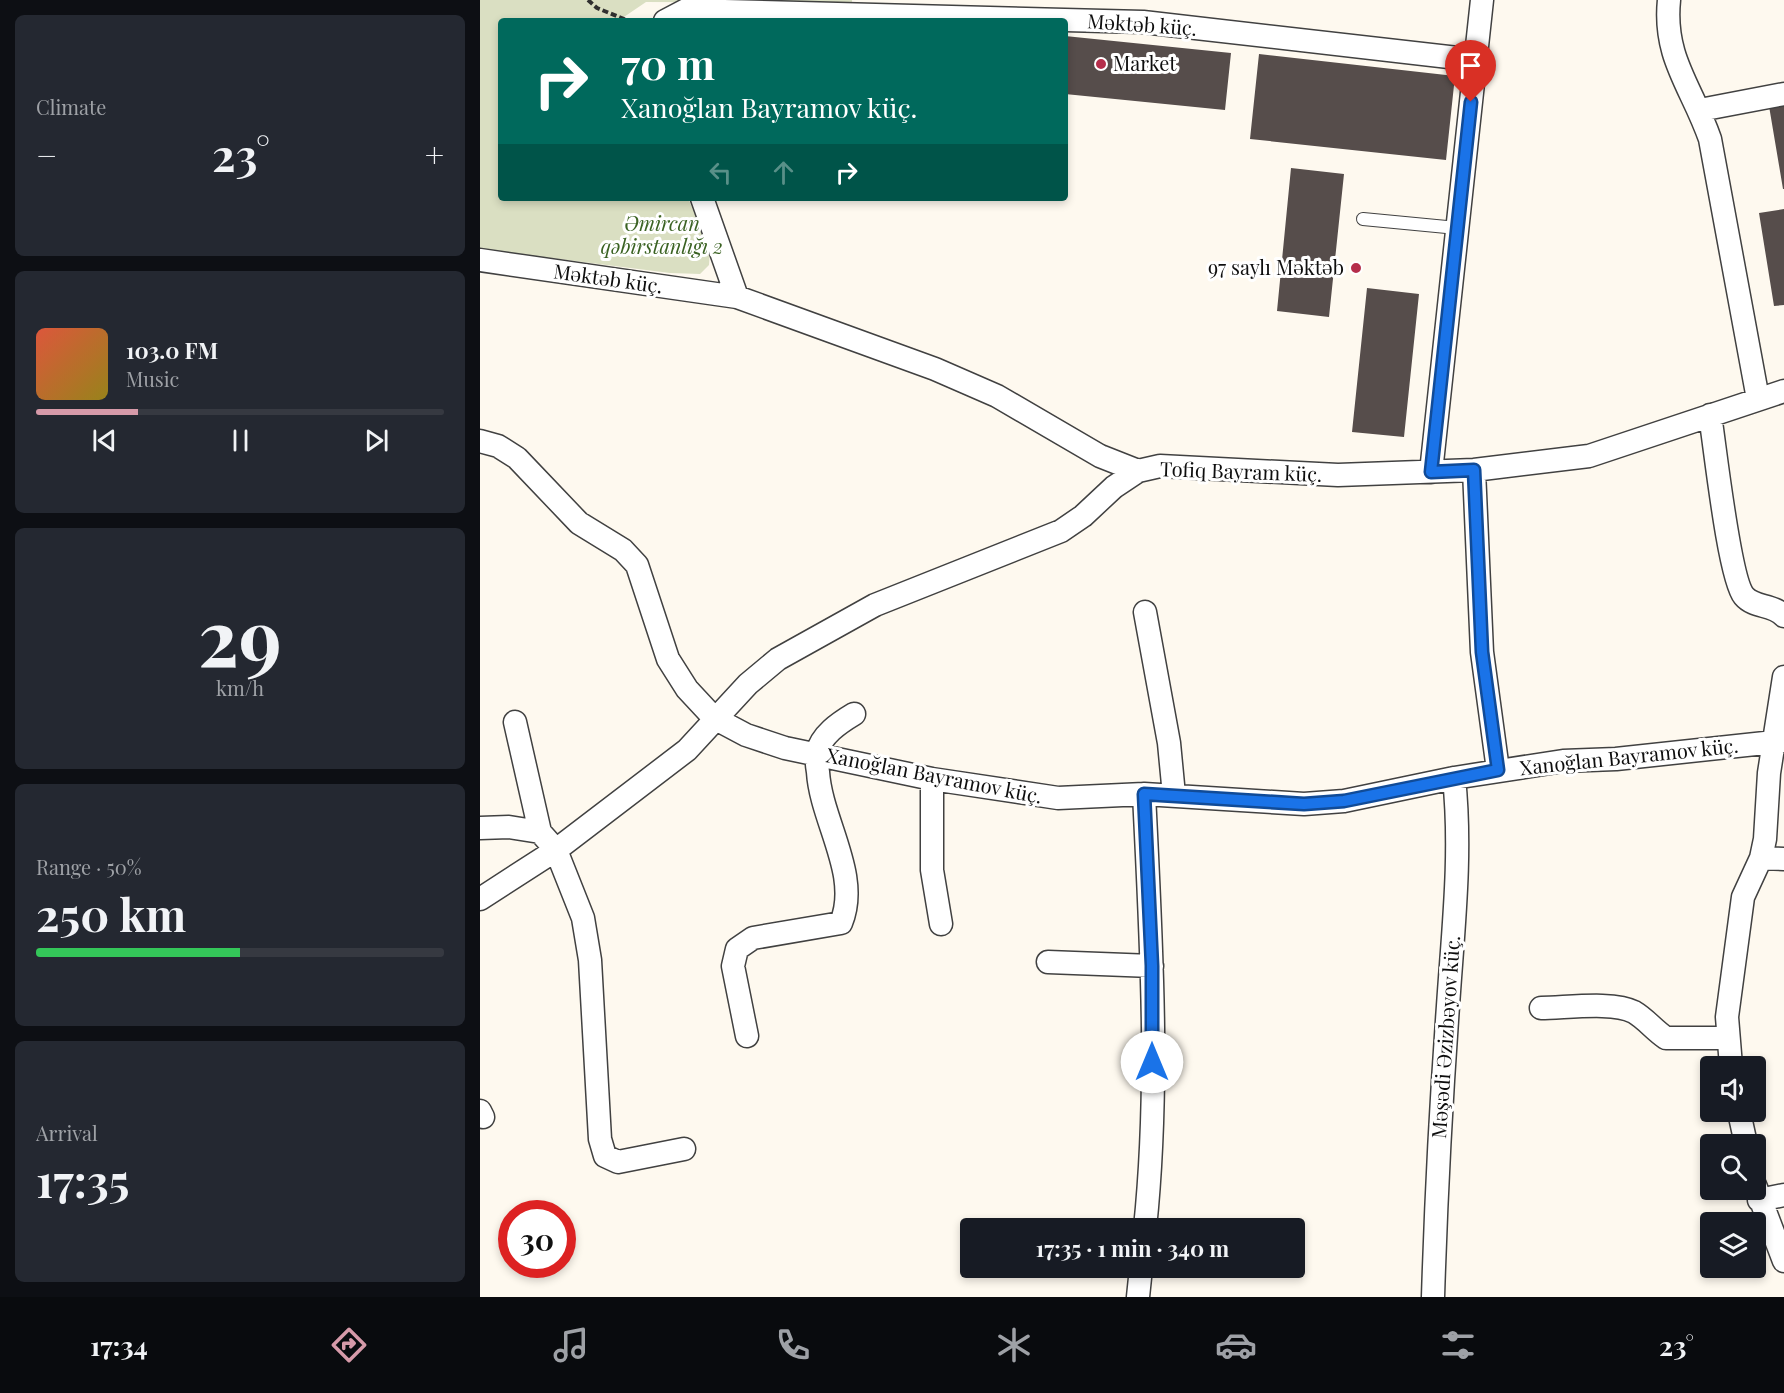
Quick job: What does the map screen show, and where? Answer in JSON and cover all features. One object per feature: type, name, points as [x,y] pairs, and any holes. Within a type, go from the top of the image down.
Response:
[{"type":"street","points":[[1431,472],[1482,0]]},
{"type":"street","points":[[1669,0],[1667,22],[1673,57],[1700,110],[1710,139],[1758,399]]},
{"type":"street","name":"Məktəb küç.","points":[[671,18],[686,10],[1142,11],[1476,60]]},
{"type":"street","points":[[1700,110],[1784,94]]},
{"type":"street","points":[[703,201],[737,297]]},
{"type":"street","name":"Məktəb küç.","points":[[480,260],[737,297],[935,369],[997,396],[1100,456],[1138,471]]},
{"type":"street","name":"Tofiq Bayram küç.","points":[[480,899],[556,850],[687,750],[714,718],[778,659],[875,604],[1061,531],[1083,516],[1114,487],[1138,471],[1160,466],[1190,466],[1338,476],[1474,470],[1589,456],[1784,391]]},
{"type":"street","points":[[1710,415],[1734,566],[1742,593],[1750,602],[1768,606],[1784,616]]},
{"type":"street","name":"Xanoğlan Bayramov küç.","points":[[480,441],[498,446],[517,458],[579,523],[623,550],[637,565],[668,659],[687,689],[714,718],[746,735],[785,748],[932,779],[1058,798],[1144,794],[1304,804],[1344,801],[1454,778],[1563,761],[1616,759],[1778,742]]},
{"type":"street","points":[[1474,470],[1482,652],[1498,770]]},
{"type":"street","points":[[1145,612],[1168,743],[1174,795]]},
{"type":"street","points":[[1730,1056],[1727,1017],[1743,897],[1761,858],[1768,822],[1769,773],[1778,742],[1784,677]]},
{"type":"street","points":[[747,1036],[733,966],[737,949],[753,938],[841,923],[847,908],[847,887],[819,786],[817,754],[828,732],[854,714]]},
{"type":"street","points":[[515,722],[540,832],[556,850],[583,918],[590,960],[600,1139],[605,1156],[618,1162],[684,1149]]},
{"type":"street","name":"Məşədi Əzizbəyov küç.","points":[[1432,1297],[1439,1128],[1456,877],[1458,814],[1454,778]]},
{"type":"street","points":[[932,779],[932,870],[941,924]]},
{"type":"street","points":[[1144,794],[1152,966],[1152,1110],[1146,1218]]},
{"type":"street","points":[[480,828],[509,827],[540,832]]},
{"type":"street","points":[[1761,858],[1784,859]]},
{"type":"street","points":[[1048,962],[1152,966]]},
{"type":"street","points":[[1541,1008],[1611,1007],[1630,1010],[1645,1018],[1656,1032],[1666,1038],[1727,1038]]},
{"type":"street","points":[[1766,1194],[1784,1195]]},
{"type":"street","points":[[1760,1200],[1784,1261]]},
{"type":"street","points":[[1138,1297],[1140,1278]]},
{"type":"lane","points":[[1363,219],[1457,228]]},
{"type":"path","points":[[588,0],[597,8],[622,18]]},
{"type":"green space","name":"Əmircan qəbirstanlığı 2","points":[[480,0],[852,0],[852,3],[646,2],[622,18],[498,18],[498,201],[689,201],[710,250],[709,265],[700,274],[670,273],[480,249]]},
{"type":"building","points":[[1068,36],[1231,53],[1225,110],[1068,94]]},
{"type":"building","points":[[1259,54],[1455,76],[1446,160],[1250,139]]},
{"type":"building","points":[[1784,103],[1784,189],[1783,189],[1769,106]]},
{"type":"building","points":[[1291,168],[1344,174],[1329,317],[1277,311]]},
{"type":"building","points":[[1784,209],[1784,305],[1774,306],[1759,213]]},
{"type":"building","points":[[1367,288],[1419,294],[1404,437],[1352,432]]},
{"type":"place","name":"Market","points":[[1101,64]]},
{"type":"place","name":"97 saylı Məktəb","points":[[1356,268]]},
{"type":"route","points":[[1152,1062],[1152,966],[1144,794],[1304,804],[1344,801],[1498,770],[1482,652],[1474,470],[1431,472],[1471,102]]}]
